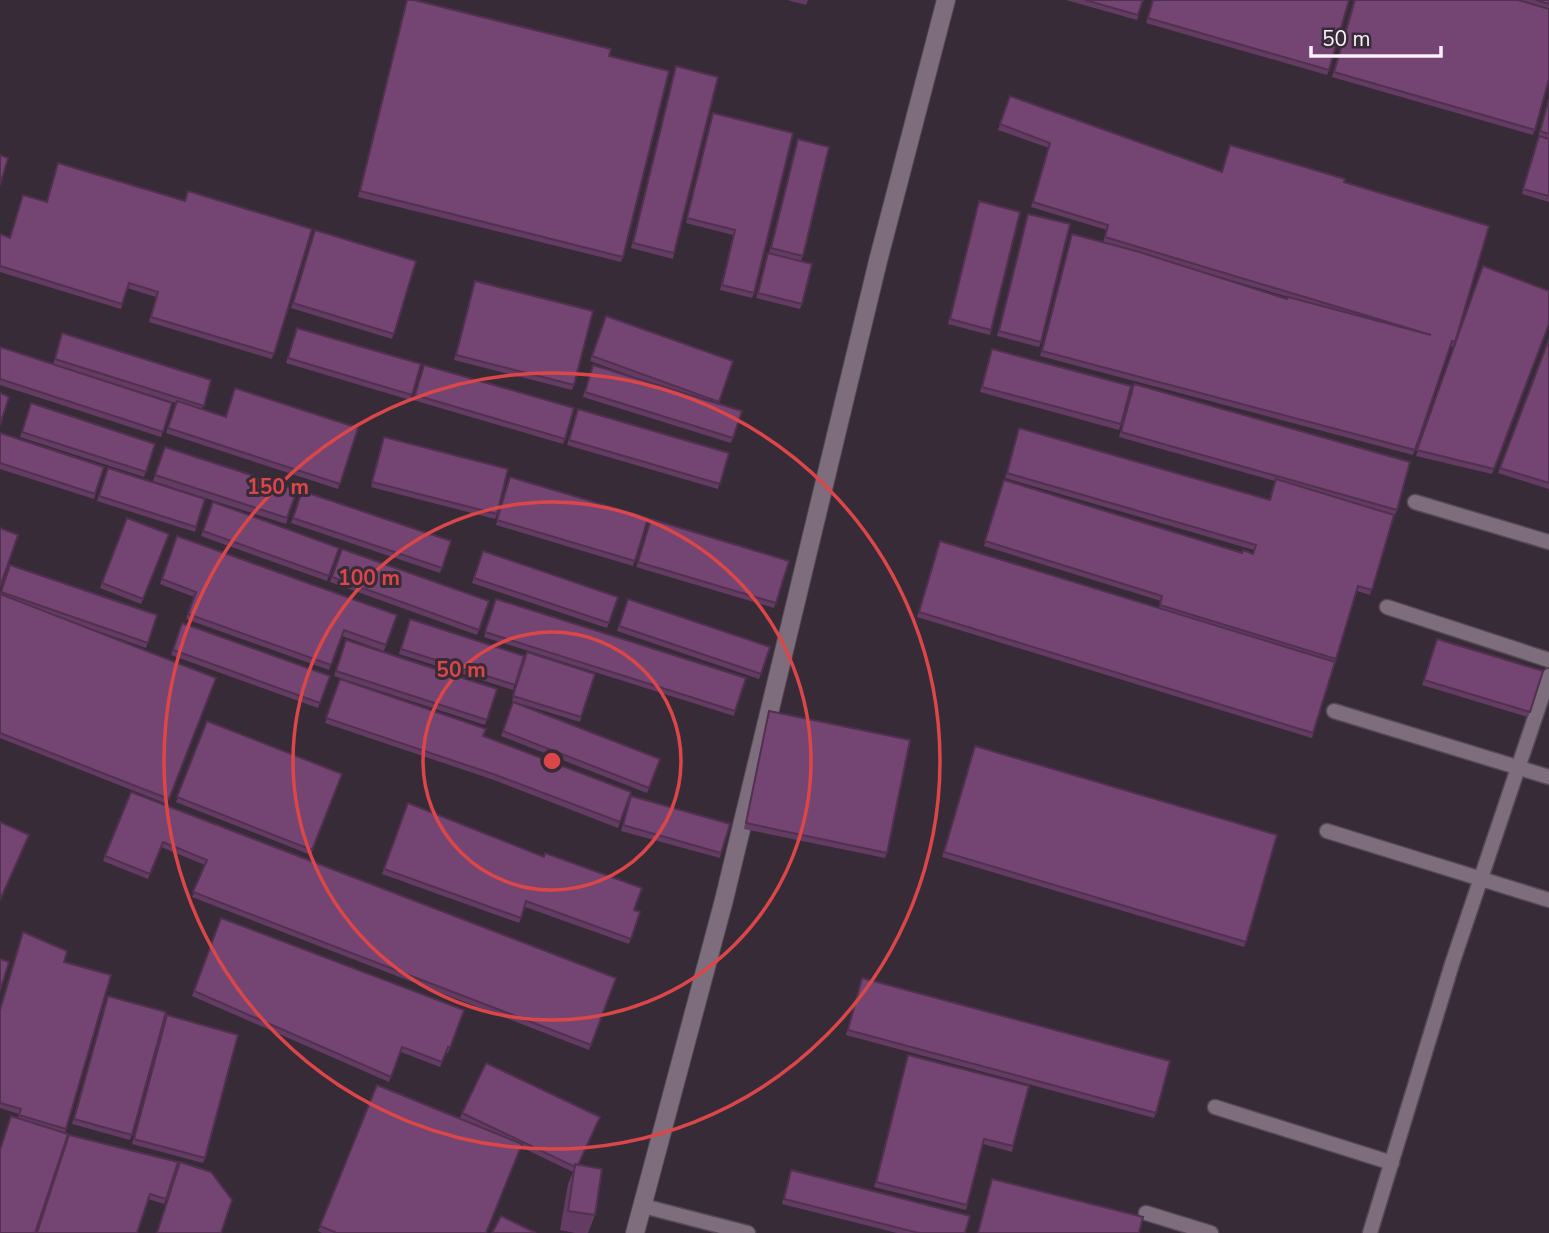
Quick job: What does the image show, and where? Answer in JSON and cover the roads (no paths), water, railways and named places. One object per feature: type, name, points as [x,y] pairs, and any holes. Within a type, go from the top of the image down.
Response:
[{"type":"street","points":[[635,1233],[724,900],[796,593],[946,0]]},
{"type":"street","points":[[1415,502],[1549,542]]},
{"type":"street","points":[[1387,607],[1549,660]]},
{"type":"street","points":[[1370,1233],[1480,879],[1549,676]]},
{"type":"street","points":[[1334,711],[1549,777]]},
{"type":"street","points":[[1327,831],[1549,900]]},
{"type":"street","points":[[1215,1107],[1392,1163]]},
{"type":"street","points":[[643,1206],[748,1233]]},
{"type":"street","points":[[1146,1213],[1211,1233]]}]
